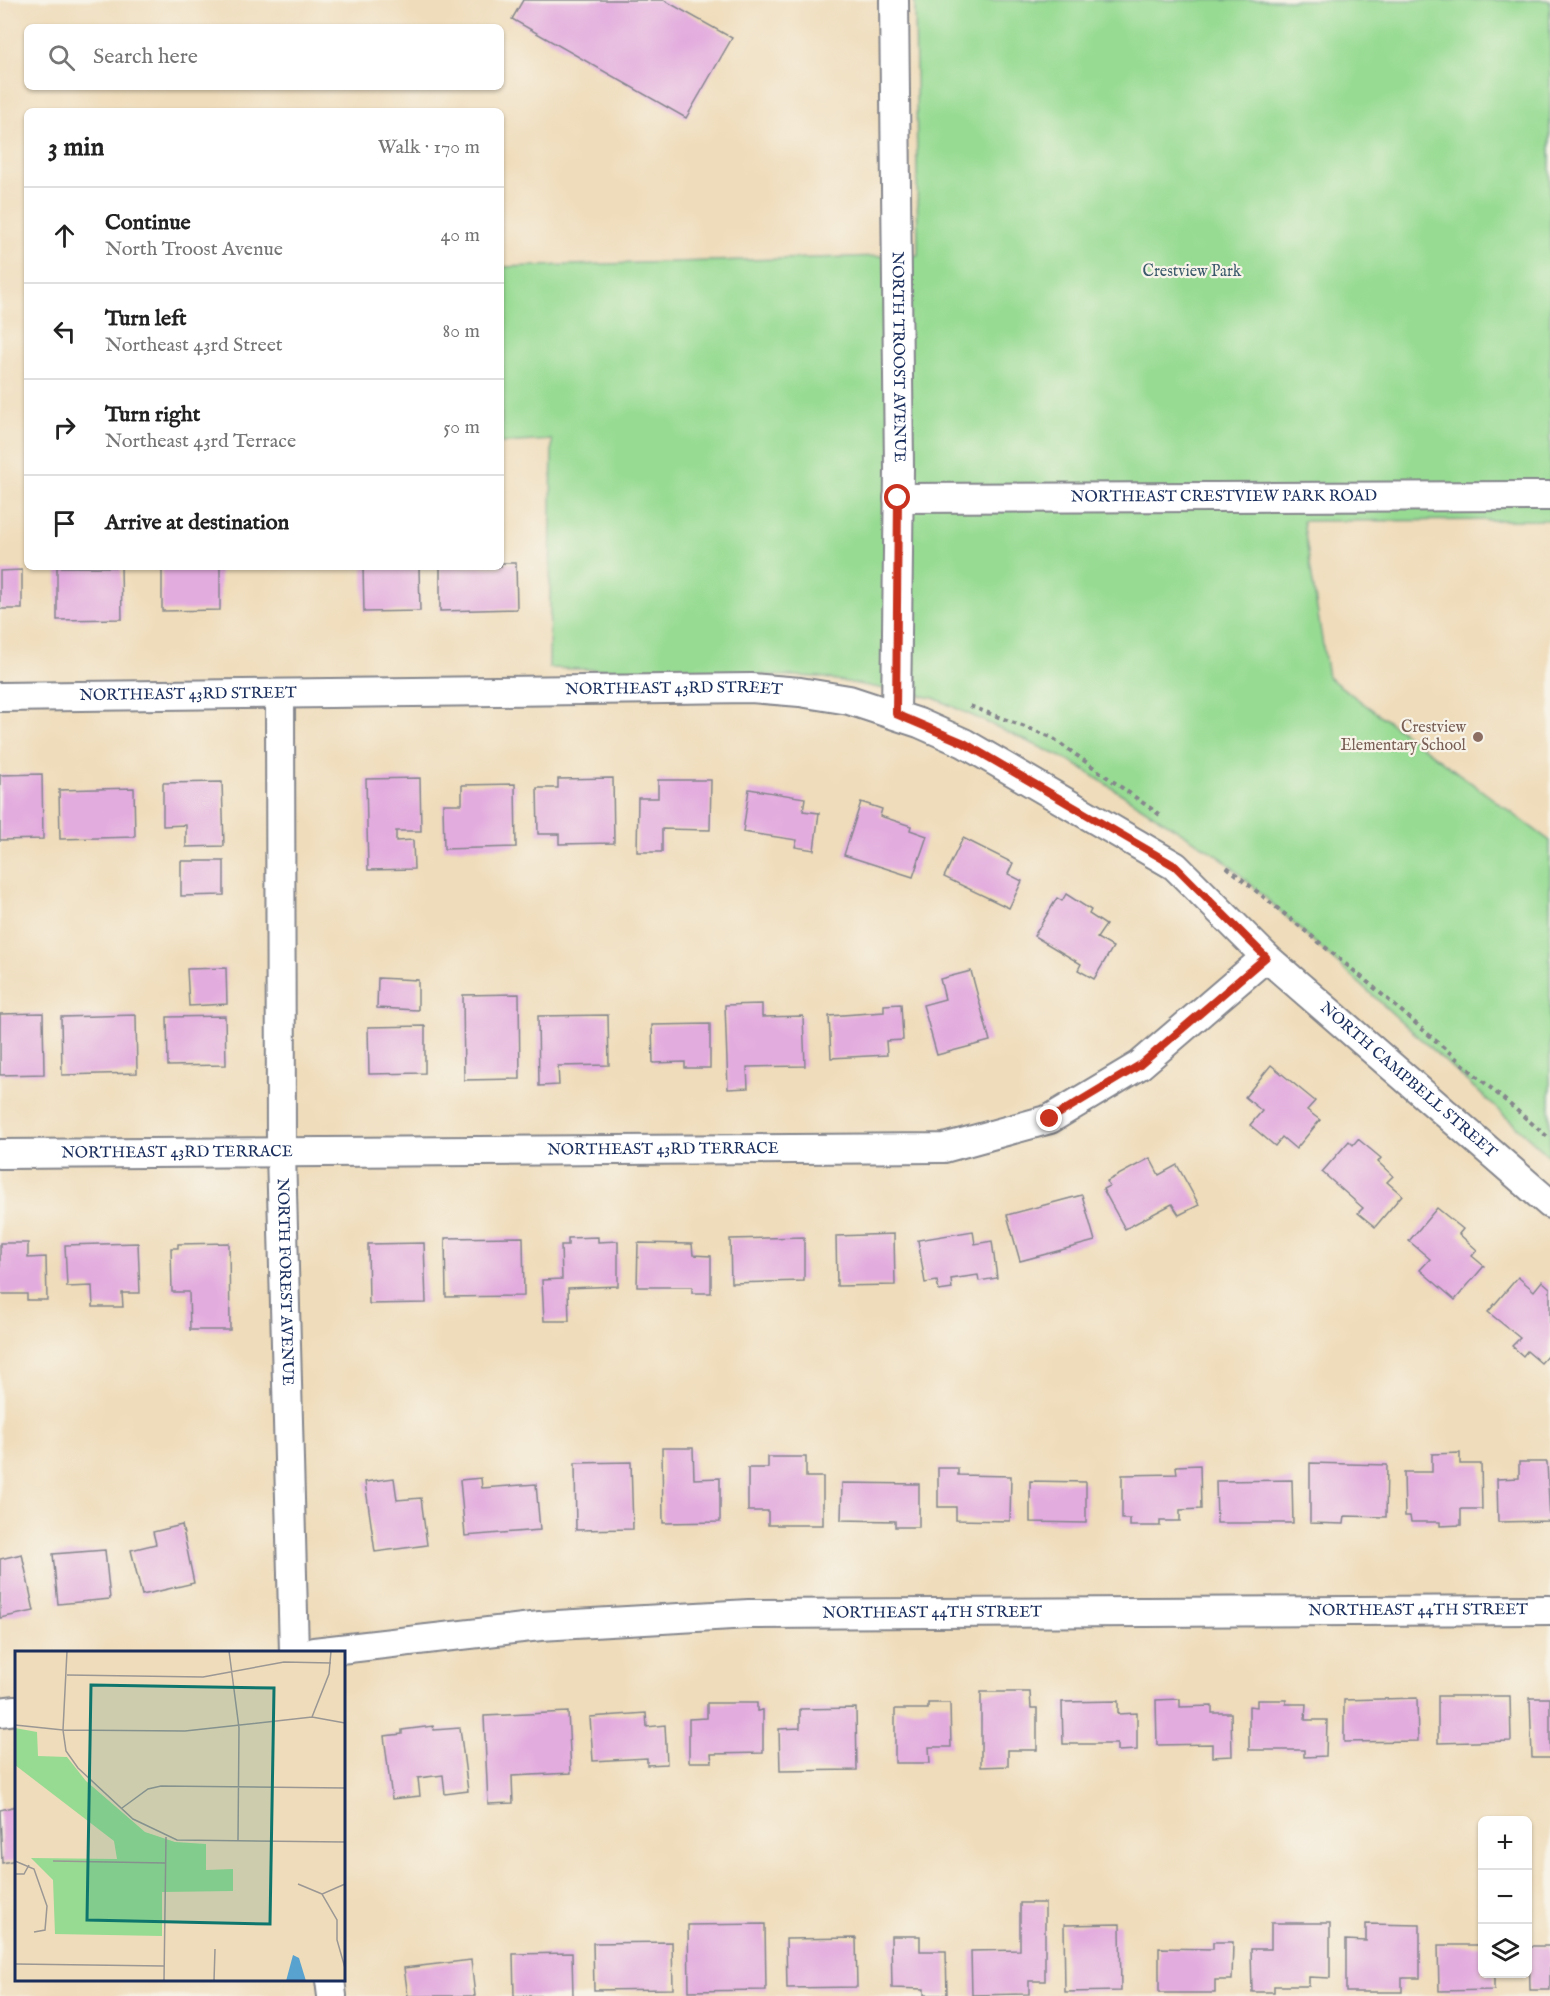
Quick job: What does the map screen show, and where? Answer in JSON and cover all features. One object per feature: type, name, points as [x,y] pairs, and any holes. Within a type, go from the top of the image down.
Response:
[{"type":"street","name":"NORTH TROOST AVENUE","points":[[894,0],[898,498],[896,714]]},
{"type":"street","name":"NORTHEAST CRESTVIEW PARK ROAD","points":[[898,498],[1550,496]]},
{"type":"street","name":"NORTHEAST 43RD STREET","points":[[0,697],[751,688],[800,692],[849,700],[896,714],[964,743],[1175,866],[1266,957]]},
{"type":"street","name":"NORTH FOREST AVENUE","points":[[280,694],[281,1152],[294,1651]]},
{"type":"street","name":"NORTHEAST 43RD TERRACE","points":[[0,1154],[944,1148],[1050,1119],[1140,1065],[1266,957]]},
{"type":"street","name":"NORTH CAMPBELL STREET","points":[[1266,957],[1550,1204]]},
{"type":"street","name":"NORTHEAST 44TH STREET","points":[[331,1651],[540,1626],[750,1614],[1550,1610]]},
{"type":"street","points":[[0,1712],[15,1710]]},
{"type":"street","points":[[330,1981],[332,1996]]},
{"type":"green space","name":"Crestview Park","points":[[915,0],[1550,0],[1550,520],[1303,521],[1328,677],[1550,841],[1550,1157],[1223,859],[1070,761],[934,698],[819,677],[549,668],[552,440],[504,443],[504,267],[918,255]]},
{"type":"building","points":[[523,0],[664,0],[732,38],[686,118],[512,19]]},
{"type":"building","points":[[504,563],[516,563],[517,609],[440,611],[440,570],[504,570]]},
{"type":"building","points":[[22,570],[22,609],[0,609],[0,571]]},
{"type":"building","points":[[57,570],[121,570],[122,619],[57,620]]},
{"type":"building","points":[[162,570],[220,570],[220,610],[162,611]]},
{"type":"building","points":[[363,570],[419,570],[420,611],[364,612]]},
{"type":"building","points":[[42,774],[43,839],[0,840],[0,775]]},
{"type":"building","points":[[420,778],[421,831],[396,831],[396,841],[413,840],[414,869],[368,870],[366,779]]},
{"type":"building","points":[[613,778],[614,843],[559,844],[559,834],[538,834],[537,788],[558,788],[558,779]]},
{"type":"building","points":[[658,780],[711,780],[710,830],[662,829],[662,852],[637,852],[638,798],[658,798]]},
{"type":"building","points":[[222,782],[224,846],[186,847],[186,825],[163,826],[163,783]]},
{"type":"building","points":[[515,784],[516,847],[444,849],[443,804],[462,804],[462,785]]},
{"type":"building","points":[[134,788],[135,837],[60,839],[59,790]]},
{"type":"building","points":[[749,789],[805,798],[803,811],[819,813],[814,850],[795,847],[797,840],[743,832]]},
{"type":"building","points":[[861,802],[882,809],[880,816],[911,826],[910,830],[927,836],[913,877],[844,855]]},
{"type":"building","points":[[963,838],[1013,863],[1008,874],[1022,881],[1009,908],[944,877]]},
{"type":"building","points":[[181,861],[224,861],[224,895],[181,896]]},
{"type":"building","points":[[1066,894],[1091,910],[1089,914],[1106,925],[1097,938],[1113,947],[1094,979],[1078,970],[1081,964],[1034,936],[1057,898],[1062,901]]},
{"type":"building","points":[[226,968],[227,1004],[189,1006],[187,969]]},
{"type":"building","points":[[971,971],[990,1041],[937,1055],[923,1005],[945,999],[940,979]]},
{"type":"building","points":[[378,978],[418,980],[418,1010],[377,1008]]},
{"type":"building","points":[[519,994],[520,1079],[464,1080],[463,995]]},
{"type":"building","points":[[762,1004],[762,1017],[803,1016],[805,1066],[747,1067],[748,1088],[728,1089],[725,1005]]},
{"type":"building","points":[[901,1004],[903,1040],[886,1041],[887,1055],[831,1058],[829,1016],[884,1012],[884,1005]]},
{"type":"building","points":[[43,1013],[44,1074],[0,1075],[0,1014]]},
{"type":"building","points":[[136,1015],[137,1073],[62,1075],[61,1017]]},
{"type":"building","points":[[608,1015],[609,1065],[558,1066],[559,1085],[539,1086],[538,1016]]},
{"type":"building","points":[[225,1016],[226,1065],[168,1066],[167,1017]]},
{"type":"building","points":[[710,1024],[710,1068],[685,1068],[685,1062],[653,1063],[652,1025]]},
{"type":"building","points":[[425,1026],[425,1073],[369,1074],[368,1027]]},
{"type":"building","points":[[1271,1065],[1315,1101],[1307,1110],[1320,1120],[1296,1149],[1282,1137],[1275,1146],[1250,1125],[1262,1111],[1245,1097]]},
{"type":"building","points":[[1358,1139],[1381,1158],[1378,1162],[1393,1176],[1387,1182],[1402,1195],[1375,1227],[1358,1213],[1363,1208],[1322,1172],[1349,1141],[1353,1145]]},
{"type":"building","points":[[1150,1158],[1159,1175],[1177,1165],[1199,1205],[1179,1215],[1172,1204],[1125,1229],[1103,1189],[1109,1186],[1107,1181]]},
{"type":"building","points":[[1082,1195],[1095,1241],[1020,1261],[1007,1215]]},
{"type":"building","points":[[1437,1208],[1463,1229],[1459,1234],[1477,1250],[1472,1256],[1484,1266],[1455,1300],[1420,1270],[1430,1259],[1409,1241]]},
{"type":"building","points":[[973,1231],[975,1244],[992,1241],[997,1278],[979,1281],[978,1275],[951,1279],[952,1289],[939,1291],[937,1281],[925,1283],[918,1240]]},
{"type":"building","points":[[894,1234],[895,1285],[837,1286],[836,1236]]},
{"type":"building","points":[[523,1237],[524,1296],[446,1297],[445,1238]]},
{"type":"building","points":[[598,1237],[598,1242],[618,1241],[618,1286],[568,1288],[569,1321],[544,1321],[542,1280],[562,1279],[561,1245],[568,1245],[568,1238]]},
{"type":"building","points":[[804,1237],[804,1281],[731,1283],[730,1239]]},
{"type":"building","points":[[0,1243],[28,1243],[28,1258],[46,1257],[47,1300],[27,1300],[27,1294],[0,1294]]},
{"type":"building","points":[[138,1243],[140,1293],[122,1293],[123,1307],[93,1307],[92,1286],[67,1287],[65,1245]]},
{"type":"building","points":[[229,1243],[230,1330],[190,1330],[189,1292],[172,1292],[171,1248],[178,1248],[178,1244]]},
{"type":"building","points":[[424,1243],[426,1303],[369,1304],[368,1244]]},
{"type":"building","points":[[638,1243],[692,1244],[693,1255],[711,1256],[711,1293],[692,1293],[692,1287],[637,1287]]},
{"type":"building","points":[[1518,1277],[1534,1291],[1542,1281],[1550,1288],[1550,1353],[1541,1363],[1527,1351],[1523,1356],[1512,1346],[1520,1338],[1488,1312]]},
{"type":"building","points":[[662,1448],[693,1448],[694,1479],[720,1478],[720,1522],[663,1523]]},
{"type":"building","points":[[1460,1453],[1460,1464],[1481,1464],[1482,1509],[1461,1509],[1461,1525],[1440,1526],[1440,1522],[1411,1522],[1410,1516],[1405,1516],[1404,1472],[1432,1472],[1432,1454]]},
{"type":"building","points":[[768,1457],[806,1457],[806,1477],[823,1477],[823,1525],[768,1525],[768,1511],[748,1511],[748,1468],[768,1468]]},
{"type":"building","points":[[631,1462],[633,1529],[576,1530],[575,1463]]},
{"type":"building","points":[[1519,1462],[1547,1462],[1550,1521],[1498,1522],[1497,1479],[1519,1478]]},
{"type":"building","points":[[1310,1463],[1387,1465],[1386,1517],[1345,1516],[1344,1524],[1310,1523]]},
{"type":"building","points":[[1200,1465],[1201,1509],[1180,1510],[1180,1521],[1160,1521],[1160,1526],[1130,1526],[1130,1519],[1122,1519],[1122,1475],[1177,1474],[1176,1466]]},
{"type":"building","points":[[938,1468],[958,1468],[958,1475],[1011,1476],[1010,1521],[956,1520],[956,1507],[938,1507]]},
{"type":"building","points":[[394,1478],[397,1500],[421,1498],[427,1545],[375,1552],[365,1482]]},
{"type":"building","points":[[481,1478],[482,1488],[536,1484],[540,1530],[465,1536],[460,1480]]},
{"type":"building","points":[[1292,1480],[1293,1523],[1217,1523],[1216,1481]]},
{"type":"building","points":[[1030,1481],[1086,1482],[1086,1523],[1030,1522]]},
{"type":"building","points":[[842,1483],[919,1484],[919,1527],[895,1527],[895,1521],[841,1520]]},
{"type":"building","points":[[182,1525],[194,1583],[142,1595],[131,1550],[156,1544],[153,1532]]},
{"type":"building","points":[[105,1550],[110,1599],[58,1604],[53,1554]]},
{"type":"building","points":[[22,1554],[34,1611],[0,1618],[0,1559]]},
{"type":"building","points":[[981,1692],[1030,1692],[1031,1708],[1037,1708],[1037,1750],[1008,1750],[1008,1766],[981,1767]]},
{"type":"building","points":[[1438,1696],[1510,1696],[1511,1741],[1438,1743]]},
{"type":"building","points":[[1417,1698],[1418,1741],[1344,1742],[1344,1700]]},
{"type":"building","points":[[1530,1698],[1550,1698],[1550,1758],[1532,1758]]},
{"type":"building","points":[[1180,1699],[1180,1707],[1212,1706],[1212,1713],[1231,1713],[1232,1756],[1212,1757],[1212,1744],[1157,1745],[1156,1700]]},
{"type":"building","points":[[1257,1700],[1286,1700],[1286,1704],[1306,1704],[1305,1720],[1327,1720],[1326,1756],[1304,1757],[1304,1750],[1249,1750],[1249,1706],[1257,1707]]},
{"type":"building","points":[[1118,1701],[1118,1714],[1137,1713],[1137,1750],[1117,1751],[1117,1744],[1063,1744],[1062,1702]]},
{"type":"building","points":[[707,1703],[757,1703],[757,1711],[763,1710],[763,1753],[711,1754],[712,1762],[689,1762],[689,1719],[707,1718]]},
{"type":"building","points":[[928,1703],[950,1703],[951,1747],[929,1747],[930,1763],[895,1763],[895,1709],[928,1709]]},
{"type":"building","points":[[856,1708],[857,1770],[780,1771],[779,1729],[800,1728],[800,1709]]},
{"type":"building","points":[[568,1712],[571,1773],[512,1776],[513,1803],[488,1804],[484,1716]]},
{"type":"building","points":[[646,1713],[647,1727],[665,1725],[667,1764],[647,1765],[647,1758],[593,1761],[590,1717]]},
{"type":"building","points":[[433,1726],[434,1730],[460,1728],[468,1791],[445,1794],[443,1775],[418,1778],[420,1796],[392,1799],[384,1736],[402,1734],[402,1730]]},
{"type":"building","points":[[15,1806],[15,1860],[2,1863],[0,1810]]},
{"type":"building","points":[[1020,1903],[1045,1903],[1045,1981],[1029,1981],[1029,1994],[972,1995],[971,1951],[1020,1950]]},
{"type":"building","points":[[1271,1923],[1330,1923],[1330,1978],[1309,1977],[1309,1986],[1274,1986],[1274,1992],[1252,1992],[1251,1949],[1271,1949]]},
{"type":"building","points":[[765,1924],[766,1990],[689,1991],[688,1925]]},
{"type":"building","points":[[1120,1924],[1121,1991],[1065,1992],[1064,1925]]},
{"type":"building","points":[[1366,1924],[1420,1925],[1420,1978],[1402,1978],[1402,1992],[1346,1992],[1346,1940],[1366,1941]]},
{"type":"building","points":[[891,1936],[920,1936],[920,1951],[946,1951],[947,1995],[924,1995],[924,1989],[892,1988]]},
{"type":"building","points":[[856,1938],[857,1987],[787,1988],[786,1939]]},
{"type":"building","points":[[672,1942],[673,1989],[594,1990],[593,1943]]},
{"type":"building","points":[[1213,1942],[1233,1942],[1232,1980],[1215,1980],[1215,1993],[1159,1993],[1159,1948],[1213,1949]]},
{"type":"building","points":[[1438,1945],[1478,1945],[1478,1978],[1494,1978],[1494,1990],[1439,1991]]},
{"type":"building","points":[[1532,1946],[1550,1946],[1550,1990],[1530,1990]]},
{"type":"building","points":[[572,1953],[573,1996],[514,1996],[513,1954]]},
{"type":"building","points":[[471,1960],[475,1996],[408,1996],[404,1968]]},
{"type":"place","name":"Crestview Elementary School","points":[[1478,737]]},
{"type":"route","points":[[898,498],[896,714],[964,743],[1005,769],[1175,866],[1266,957],[1140,1065],[1050,1119]]}]
